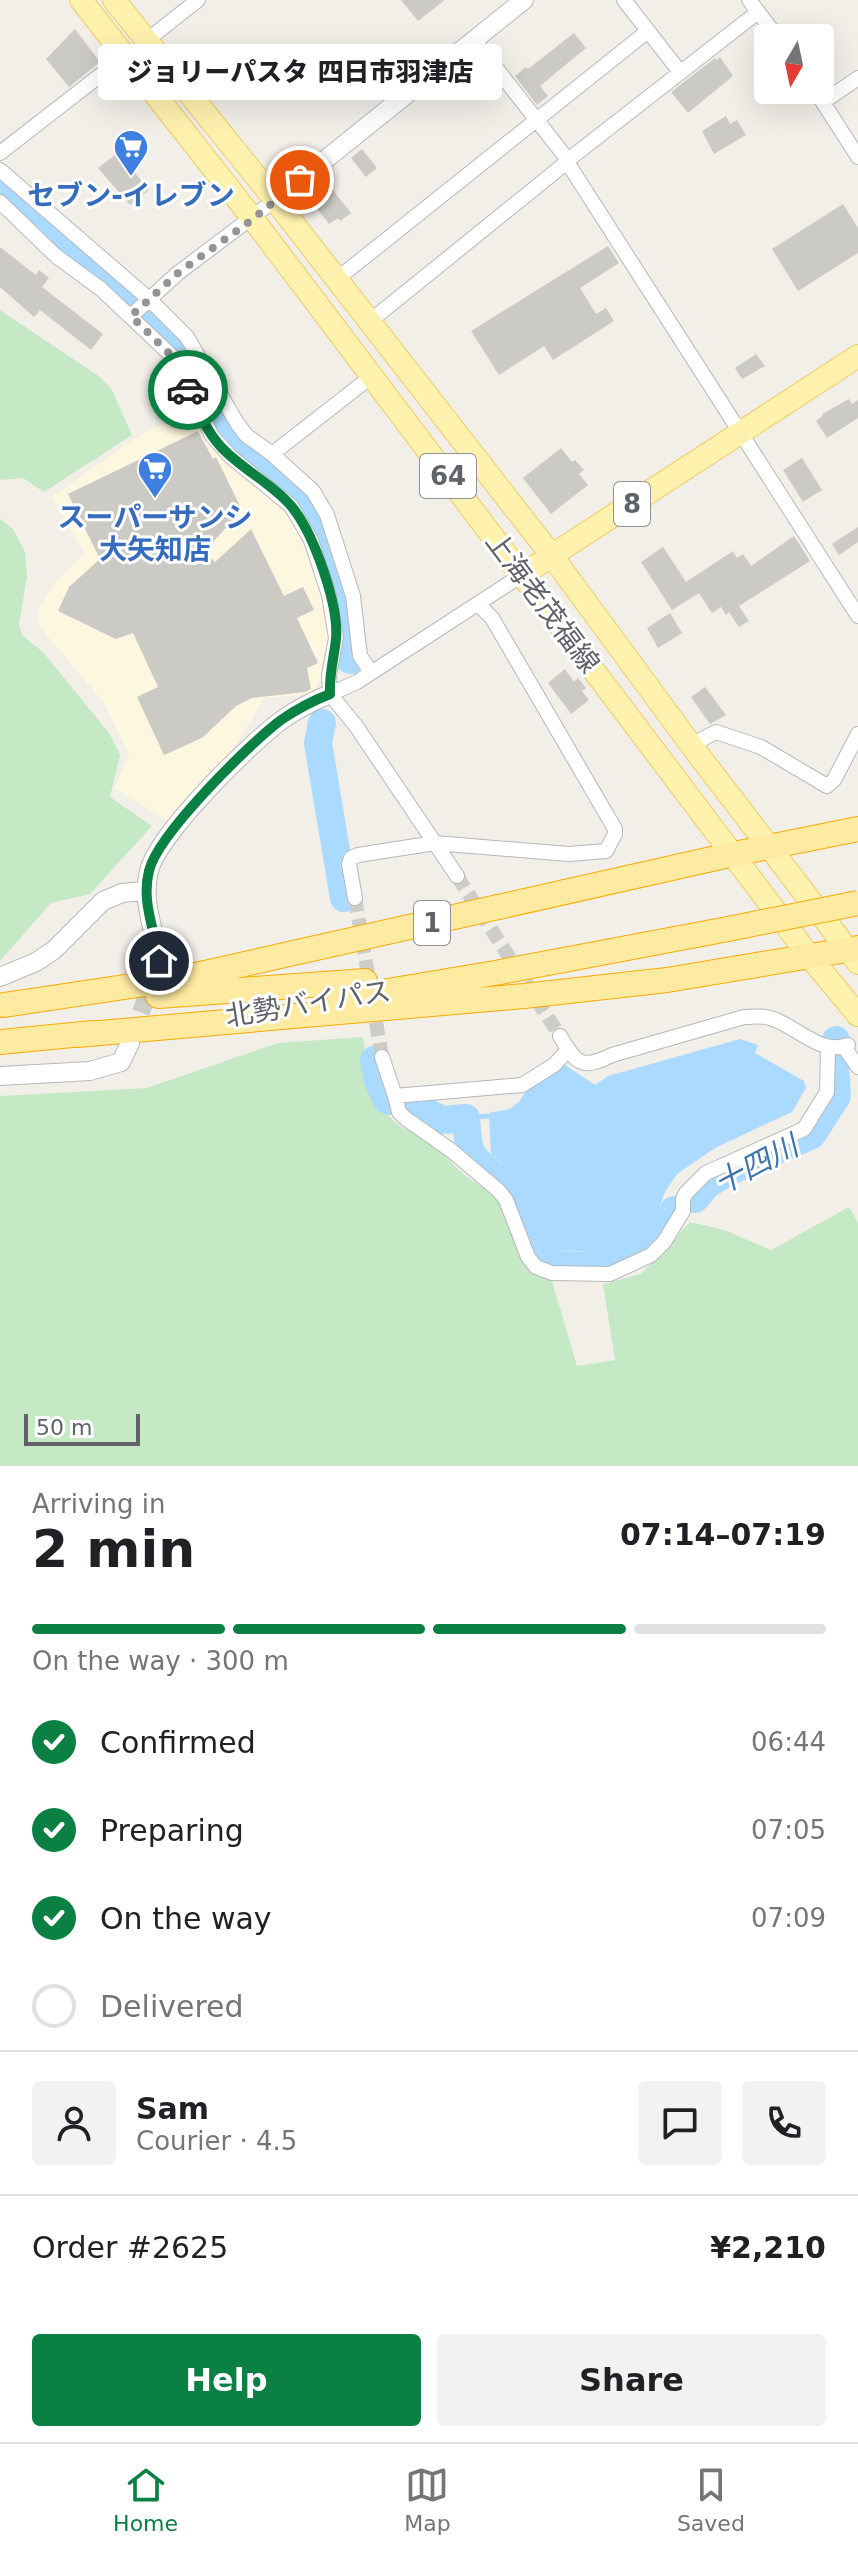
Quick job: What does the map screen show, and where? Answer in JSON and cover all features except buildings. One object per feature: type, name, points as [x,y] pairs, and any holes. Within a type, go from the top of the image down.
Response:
[{"type":"highway","name":"1","points":[[2,1006],[178,979],[258,963],[734,854],[858,829]]},
{"type":"highway","name":"北勢バイパス","points":[[0,1042],[280,1009],[614,951],[858,903]]},
{"type":"highway","name":"北勢バイパス","points":[[2,1006],[372,980],[614,951]]},
{"type":"highway","name":"1","points":[[77,1035],[524,996],[667,980],[810,957],[855,954]]},
{"type":"main road","name":"上海老茂福線","points":[[81,0],[253,219],[810,957],[858,1015]]},
{"type":"main road","name":"上海老茂福線","points":[[114,0],[337,279],[552,556],[691,745],[855,954]]},
{"type":"main road","name":"8","points":[[522,575],[858,356]]},
{"type":"street","points":[[146,41],[198,0]]},
{"type":"street","points":[[131,316],[178,273],[253,219],[524,0]]},
{"type":"street","points":[[624,0],[680,72]]},
{"type":"street","points":[[369,322],[680,72],[754,6],[768,24]]},
{"type":"street","points":[[337,279],[648,31]]},
{"type":"street","points":[[474,40],[568,161],[858,616]]},
{"type":"street","points":[[0,153],[125,56]]},
{"type":"street","points":[[834,89],[858,78]]},
{"type":"street","points":[[824,104],[858,157]]},
{"type":"street","points":[[0,170],[148,300],[193,345],[246,435],[313,491],[327,515],[322,535],[336,638],[329,675],[330,694],[356,726],[457,876]]},
{"type":"street","points":[[0,202],[56,256],[101,289],[174,358],[222,449],[322,535],[353,596],[360,656],[371,672]]},
{"type":"street","points":[[272,454],[372,376]]},
{"type":"street","points":[[208,422],[226,413]]},
{"type":"street","points":[[159,961],[145,891],[149,868],[159,846],[174,827],[255,742],[305,705],[371,672],[522,575]]},
{"type":"street","points":[[355,898],[349,864],[351,858],[435,843],[569,854],[606,851],[615,834],[615,829],[492,618],[478,604]]},
{"type":"street","points":[[691,745],[716,732],[761,747],[827,786],[834,780],[858,734]]},
{"type":"street","points":[[0,977],[36,962],[54,950],[103,901],[122,893],[145,891]]},
{"type":"street","points":[[560,1036],[568,1050],[581,1062],[594,1065],[612,1055],[729,1021],[762,1016],[776,1019],[838,1047],[858,1067]]},
{"type":"street","points":[[0,1076],[105,1069],[121,1062],[130,1043]]},
{"type":"street","points":[[382,1057],[399,1112],[452,1151],[506,1200],[528,1257],[536,1267],[552,1273],[610,1274],[651,1255],[664,1242],[683,1211],[686,1193],[706,1173],[804,1129],[827,1092],[838,1047]]},
{"type":"street","points":[[395,1096],[522,1085],[554,1065],[568,1050]]},
{"type":"shaded area","points":[[190,411],[220,457],[282,509],[298,532],[322,595],[328,628],[328,653],[316,690],[312,694],[264,698],[218,769],[167,821],[115,788],[129,753],[104,703],[40,627],[37,613],[54,583],[85,554],[52,497],[140,435]]},
{"type":"green space","points":[[0,310],[100,377],[112,390],[132,435],[44,492],[23,478],[0,480]]},
{"type":"green space","points":[[0,519],[13,529],[25,552],[27,576],[19,625],[23,636],[43,652],[109,733],[120,755],[110,797],[152,826],[90,894],[51,903],[0,961]]},
{"type":"green space","points":[[363,1037],[370,1079],[393,1121],[427,1139],[462,1173],[492,1194],[507,1219],[519,1253],[536,1273],[552,1281],[577,1366],[615,1360],[603,1284],[641,1274],[690,1222],[724,1230],[771,1250],[849,1207],[858,1223],[858,1466],[0,1466],[0,1096],[147,1088],[278,1043]]},
{"type":"water","points":[[740,1039],[758,1045],[755,1053],[804,1081],[806,1088],[792,1112],[715,1148],[677,1174],[665,1192],[657,1214],[625,1245],[605,1252],[551,1250],[526,1190],[491,1154],[489,1113],[510,1109],[525,1092],[565,1065],[595,1085],[608,1076]]},
{"type":"waterway","name":"十四川","points":[[0,184],[64,244],[134,300],[176,340],[225,431],[300,495],[314,516],[333,561],[345,612],[350,660]]},
{"type":"waterway","name":"十四川","points":[[322,723],[318,743],[344,898]]},
{"type":"waterway","name":"十四川","points":[[695,1199],[707,1185],[726,1173],[812,1135],[837,1096],[836,1040]]},
{"type":"waterway","name":"十四川","points":[[374,1060],[378,1081],[390,1101]]},
{"type":"waterway","name":"十四川","points":[[404,1104],[442,1120],[466,1118],[473,1155],[513,1193],[533,1249],[547,1263],[602,1264],[630,1257],[653,1239],[674,1210]]},
{"type":"waterway","points":[[466,1118],[489,1116]]},
{"type":"tunnel","points":[[457,876],[560,1036]]},
{"type":"tunnel","points":[[355,898],[382,1057]]},
{"type":"tunnel","points":[[132,1038],[154,975]]},
{"type":"way so far","points":[[188,390],[174,358],[131,316],[178,273],[253,219],[300,180]]},
{"type":"place","name":"セブン-イレブン","points":[[131,178]]},
{"type":"place","name":"ジョリーパスタ 四日市羽津店","points":[[300,180]]},
{"type":"place","name":"スーパーサンシ 大矢知店","points":[[155,500]]},
{"type":"route","points":[[159,961],[145,891],[149,868],[159,846],[255,742],[305,705],[330,694],[329,675],[336,638],[321,565],[305,527],[291,506],[222,449],[188,390]]}]
